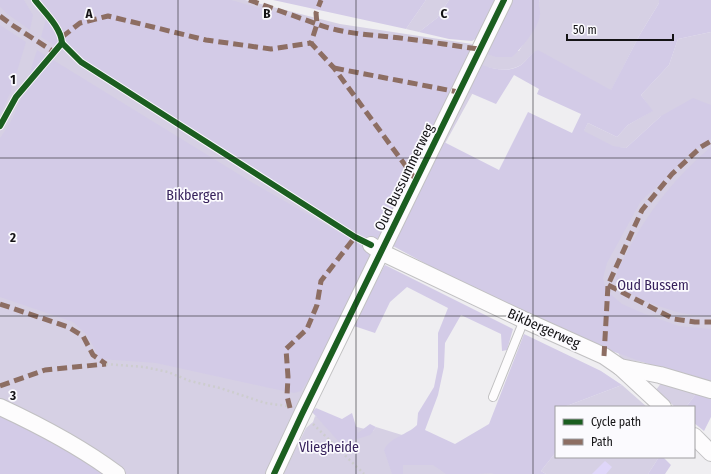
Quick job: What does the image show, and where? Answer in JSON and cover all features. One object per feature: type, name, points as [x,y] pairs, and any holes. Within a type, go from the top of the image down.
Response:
[{"type":"street","name":"Oud Bussummerweg","points":[[274,474],[376,248],[504,0]]},
{"type":"street","name":"Bikbergerweg","points":[[376,248],[524,320],[604,356],[620,367],[660,375],[711,390]]},
{"type":"street","points":[[620,367],[662,406]]},
{"type":"street","points":[[0,407],[25,419],[94,458],[117,474]]},
{"type":"street","points":[[695,437],[710,450]]},
{"type":"lane","points":[[493,397],[524,320]]},
{"type":"path","points":[[106,364],[144,367],[168,372],[190,381],[220,388],[265,403],[287,406],[302,414],[364,474]]},
{"type":"green space","name":"Bikbergen","points":[[0,0],[245,0],[340,24],[519,51],[540,15],[538,4],[540,0],[659,0],[659,3],[639,36],[611,91],[538,51],[533,53],[517,67],[500,69],[487,67],[273,457],[268,474],[118,474],[0,402]]},
{"type":"green space","points":[[0,0],[24,0],[33,15],[30,30],[0,7]]},
{"type":"green space","points":[[39,0],[231,0],[290,16],[471,50],[380,243],[369,240],[257,173],[41,37],[47,15]]},
{"type":"green space","points":[[273,0],[426,0],[406,29]]},
{"type":"green space","points":[[426,0],[449,0],[437,18],[419,32],[406,29]]},
{"type":"green space","points":[[449,0],[496,0],[477,38],[472,41],[449,39],[419,32],[437,18]]},
{"type":"green space","points":[[513,0],[540,0],[539,20],[533,32],[512,57],[496,57],[487,54]]},
{"type":"green space","points":[[659,0],[711,0],[711,32],[678,39],[669,65],[641,95],[653,111],[628,125],[617,137],[588,123],[584,131],[613,146],[626,148],[661,116],[693,98],[711,105],[711,139],[689,154],[641,201],[607,263],[603,278],[606,290],[622,304],[679,326],[711,329],[711,384],[671,372],[603,348],[493,300],[393,246],[444,142],[499,170],[528,112],[572,133],[581,114],[537,94],[539,89],[514,75],[496,104],[468,92],[482,65],[496,69],[512,69],[521,65],[538,50],[611,90],[639,36],[659,3]]},
{"type":"green space","points":[[0,25],[26,42],[10,94],[0,114]]},
{"type":"green space","name":"Oud Bussem","points":[[711,32],[711,372],[621,359],[590,285],[661,116],[626,148],[576,145],[588,123],[617,137],[628,125],[652,111],[641,95],[669,65],[678,39]]},
{"type":"green space","points":[[37,50],[253,183],[368,249],[373,255],[347,302],[319,364],[301,391],[294,393],[156,363],[100,359],[87,335],[73,322],[0,297],[0,138],[18,107]]},
{"type":"green space","points":[[711,147],[711,316],[691,315],[666,309],[636,296],[620,287],[616,276],[633,240],[662,197],[685,171]]},
{"type":"green space","points":[[385,265],[513,329],[507,350],[502,351],[501,334],[461,315],[445,343],[444,367],[438,395],[425,430],[455,444],[489,424],[524,334],[601,371],[622,385],[567,406],[555,406],[555,453],[541,471],[546,474],[446,474],[433,465],[403,465],[403,474],[392,474],[384,450],[390,442],[417,425],[418,413],[434,387],[438,367],[438,333],[448,308],[407,287],[390,302],[375,333],[351,325]]},
{"type":"green space","points":[[662,382],[698,391],[687,406],[674,406],[656,390]]},
{"type":"green space","points":[[622,385],[646,406],[567,406]]},
{"type":"green space","points":[[698,391],[711,395],[711,417],[704,431],[695,424],[695,406],[687,406]]},
{"type":"green space","points":[[316,408],[342,419],[352,413],[358,433],[370,424],[376,427],[370,435],[341,444],[312,412]]},
{"type":"green space","points":[[0,415],[58,445],[109,474],[0,474]]},
{"type":"green space","name":"Vliegheide","points":[[315,416],[373,431],[376,427],[402,435],[399,437],[521,474],[283,474],[306,428],[313,422]]},
{"type":"green space","points":[[555,453],[555,458],[658,458],[648,474],[546,474],[541,471]]},
{"type":"green space","points":[[658,458],[664,458],[671,465],[665,474],[648,474]]},
{"type":"shaded area","points":[[605,461],[612,467],[606,474],[592,474]]},
{"type":"marked path","points":[[249,0],[317,24],[316,13],[321,0]]},
{"type":"marked path","points":[[0,16],[54,52]]},
{"type":"marked path","points":[[62,37],[80,23],[108,16],[206,40],[271,49],[311,43]]},
{"type":"marked path","points":[[416,180],[334,68],[311,43],[317,24],[351,33],[479,49]]},
{"type":"marked path","points":[[334,68],[458,92]]},
{"type":"marked path","points":[[604,356],[608,285],[642,210],[672,174],[701,147],[711,141]]},
{"type":"marked path","points":[[290,408],[287,396],[288,377],[286,349],[307,329],[317,305],[321,281],[355,237]]},
{"type":"marked path","points":[[608,285],[674,319],[695,322],[711,322]]},
{"type":"marked path","points":[[0,304],[68,327],[83,336],[93,355],[106,364]]},
{"type":"marked path","points":[[0,386],[45,370],[106,364]]},
{"type":"cycle path","points":[[0,126],[16,97],[62,43],[59,31],[35,0]]},
{"type":"cycle path","points":[[274,474],[504,0]]},
{"type":"cycle path","points":[[62,43],[81,62],[355,237],[371,245]]}]
